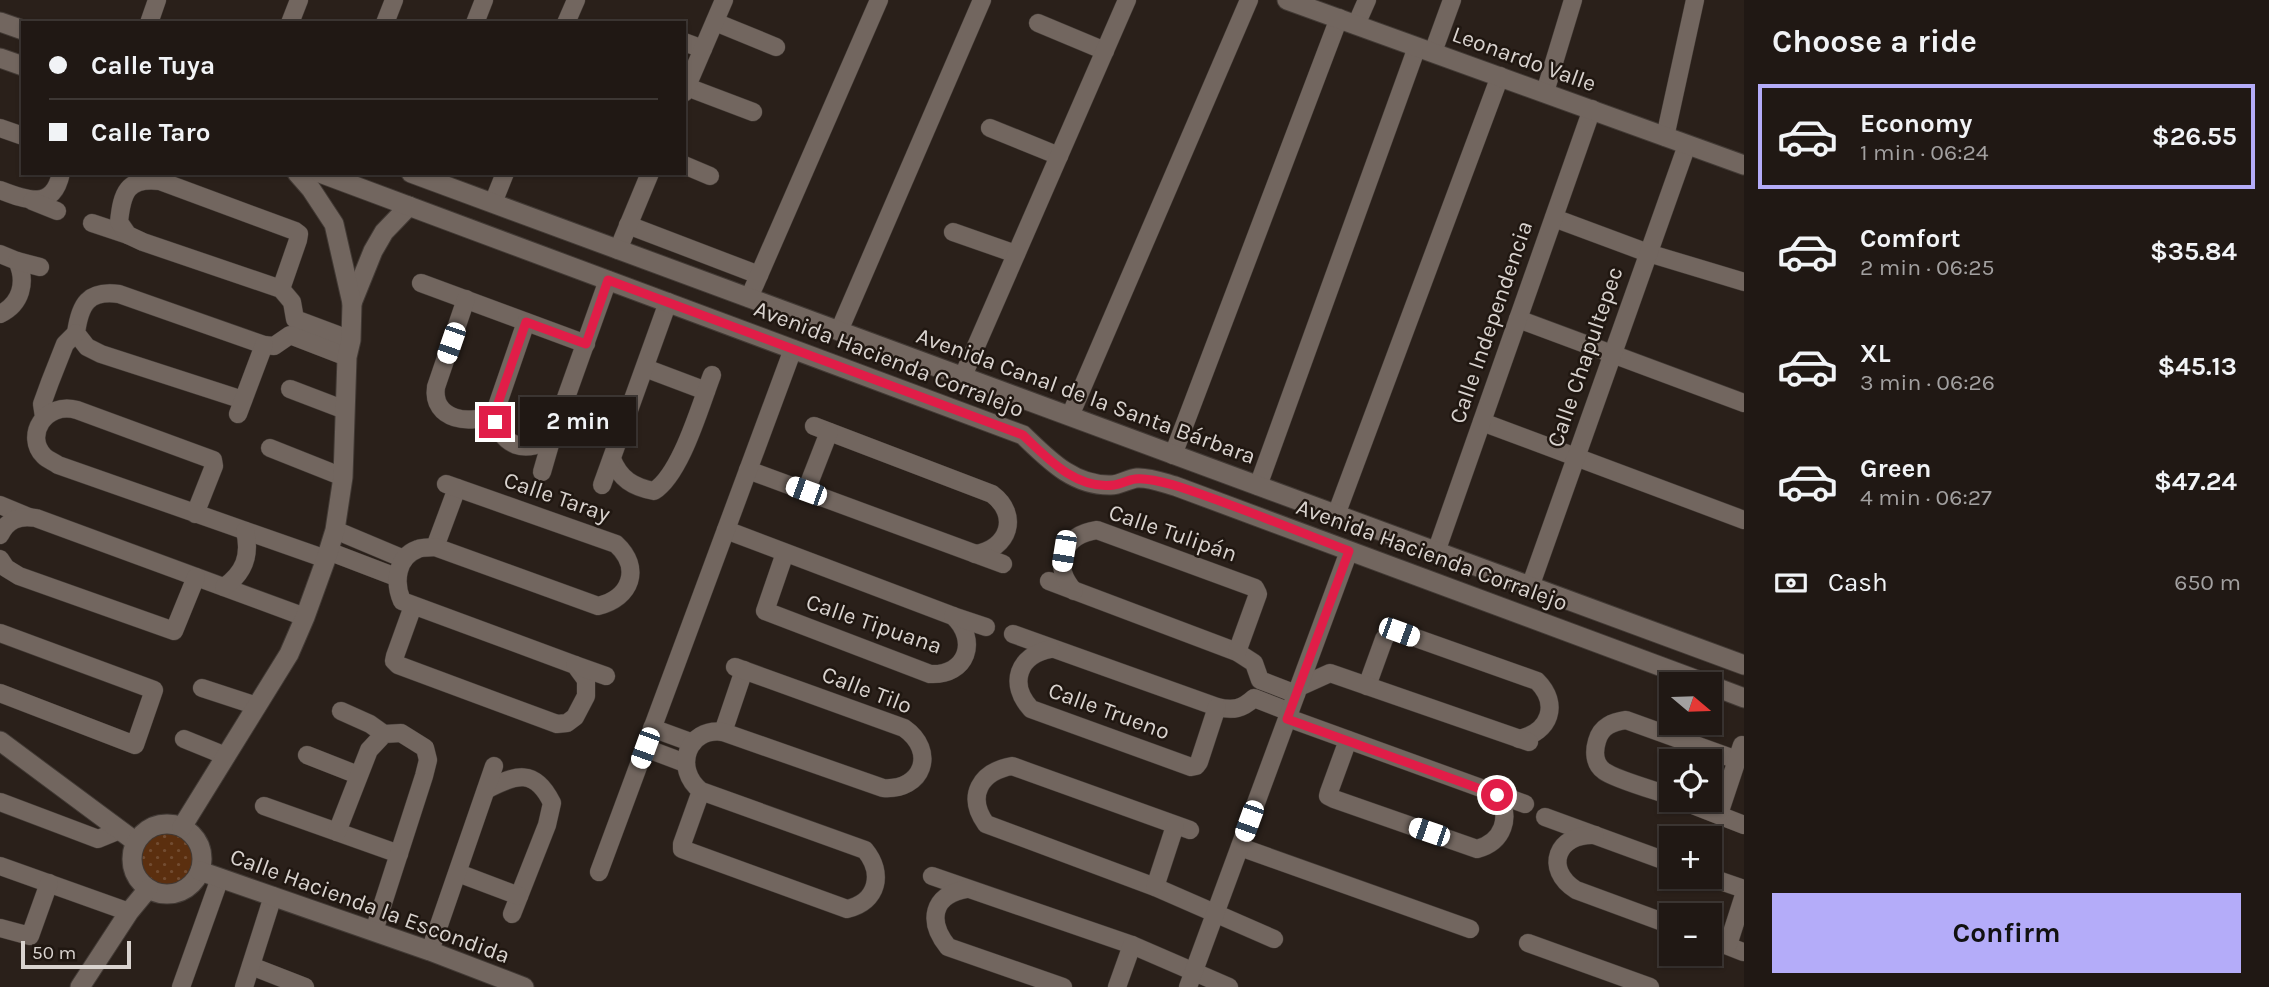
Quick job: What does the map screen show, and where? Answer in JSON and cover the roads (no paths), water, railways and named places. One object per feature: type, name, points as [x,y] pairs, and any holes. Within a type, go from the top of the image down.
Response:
[{"type":"main road","name":"Leonardo Valle","points":[[1287,0],[1744,165]]},
{"type":"main road","points":[[0,22],[21,29]]},
{"type":"main road","points":[[0,58],[21,65]]},
{"type":"main road","points":[[182,827],[289,654],[305,617],[335,530],[343,477],[352,303],[334,224],[299,175]]},
{"type":"main road","name":"Avenida Hacienda Corralejo","points":[[334,175],[1023,435],[1071,476],[1091,483],[1112,485],[1138,478],[1175,486],[1674,672]]},
{"type":"main road","name":"Avenida Canal de la Santa Bárbara","points":[[416,175],[1744,665]]},
{"type":"main road","points":[[352,303],[373,251],[384,232],[410,205]]},
{"type":"main road","name":"Avenida Hacienda Corralejo","points":[[1722,690],[1744,698]]},
{"type":"main road","points":[[0,741],[128,836],[133,868],[138,880],[148,889],[172,894],[184,890],[194,882],[200,871],[201,850],[197,841],[182,827],[156,825],[128,836]]},
{"type":"main road","name":"Calle Hacienda la Escondida","points":[[200,871],[430,951],[524,987]]},
{"type":"main road","points":[[80,987],[129,912],[148,889]]},
{"type":"street","points":[[150,21],[157,0]]},
{"type":"street","points":[[291,21],[299,0]]},
{"type":"street","points":[[386,21],[394,0]]},
{"type":"street","points":[[476,21],[484,0]]},
{"type":"street","points":[[567,21],[576,0]]},
{"type":"street","points":[[724,0],[686,90],[752,112]]},
{"type":"street","points":[[749,298],[879,0]]},
{"type":"street","points":[[839,331],[982,0]]},
{"type":"street","points":[[963,376],[1127,0]]},
{"type":"street","points":[[1070,416],[1249,0]]},
{"type":"street","points":[[1173,455],[1347,22],[1367,0]]},
{"type":"street","points":[[1258,486],[1425,49],[1452,0]]},
{"type":"street","points":[[1545,92],[1573,0]]},
{"type":"street","points":[[1665,137],[1695,0]]},
{"type":"street","points":[[715,22],[776,47]]},
{"type":"street","points":[[1038,23],[1105,51]]},
{"type":"street","points":[[686,43],[703,48]]},
{"type":"street","points":[[1336,515],[1500,76]]},
{"type":"street","name":"Calle Independencia","points":[[1436,552],[1592,109]]},
{"type":"street","points":[[0,128],[21,135]]},
{"type":"street","points":[[990,128],[1059,156]]},
{"type":"street","name":"Calle Chapultepec","points":[[1530,587],[1687,145]]},
{"type":"street","points":[[686,166],[710,176]]},
{"type":"street","points":[[493,203],[504,175]]},
{"type":"street","points":[[618,250],[649,175]]},
{"type":"street","points":[[32,201],[49,195],[60,176]]},
{"type":"street","points":[[128,235],[119,222],[121,203],[127,190],[145,180],[160,181],[299,234],[281,289]]},
{"type":"street","points":[[0,191],[57,211]]},
{"type":"street","points":[[1553,218],[1648,253],[1744,282]]},
{"type":"street","points":[[92,223],[281,289],[292,302],[295,319],[349,348]]},
{"type":"street","points":[[628,225],[759,275]]},
{"type":"street","points":[[953,232],[1016,254]]},
{"type":"street","points":[[654,263],[663,239]]},
{"type":"street","points":[[673,270],[682,246]]},
{"type":"street","points":[[0,254],[40,267]]},
{"type":"street","points":[[0,314],[9,309],[21,293],[22,271],[18,261]]},
{"type":"street","points":[[542,472],[608,280]]},
{"type":"street","points":[[421,283],[586,344]]},
{"type":"street","points":[[349,348],[290,335],[274,346],[264,345],[119,294],[103,292],[85,302],[77,324],[65,344],[42,404],[38,445],[41,453],[58,465],[245,531],[327,555],[400,567]]},
{"type":"street","points":[[466,299],[434,398],[440,408],[452,417],[466,421],[478,420],[495,412]]},
{"type":"street","points":[[601,485],[668,302]]},
{"type":"street","points":[[1518,319],[1744,403]]},
{"type":"street","points":[[526,322],[495,412],[499,430],[504,437],[520,446],[538,445],[553,434]]},
{"type":"street","points":[[77,324],[87,347],[240,407],[264,345]]},
{"type":"street","points":[[599,872],[793,349]]},
{"type":"street","points":[[612,459],[617,471],[628,482],[642,489],[654,491],[665,484],[676,466],[709,383],[645,368]]},
{"type":"street","points":[[290,389],[345,410]]},
{"type":"street","points":[[41,422],[61,408],[77,410],[213,460],[214,466],[195,514]]},
{"type":"street","points":[[1482,422],[1744,520]]},
{"type":"street","points":[[806,491],[821,429],[998,498],[1006,511],[1007,530],[1000,544],[975,554]]},
{"type":"street","points":[[270,448],[343,477]]},
{"type":"street","points":[[748,470],[1003,564]]},
{"type":"street","name":"Calle Taray","points":[[451,486],[616,544],[629,561],[629,581],[619,598],[598,606],[435,547],[451,486]]},
{"type":"street","points":[[0,505],[305,617]]},
{"type":"street","points":[[0,536],[12,520],[29,517]]},
{"type":"street","points":[[335,530],[400,567]]},
{"type":"street","name":"Calle Tipuana","points":[[726,530],[953,616],[962,625],[967,636],[968,646],[964,658],[947,673],[930,674],[765,611],[785,553]]},
{"type":"street","name":"Calle Tulipán","points":[[1074,591],[1066,582],[1061,568],[1064,551],[1072,539],[1084,532],[1097,530],[1255,588],[1258,594],[1237,652]]},
{"type":"street","points":[[224,587],[242,570],[247,557],[245,531]]},
{"type":"street","points":[[435,547],[418,549],[400,567],[397,590],[402,601],[606,676]]},
{"type":"street","points":[[1191,980],[1349,551]]},
{"type":"street","points":[[0,559],[6,568],[19,576],[174,631],[196,577]]},
{"type":"street","points":[[1049,582],[1237,652],[1254,663],[1260,680],[1297,691],[1330,673],[1537,746]]},
{"type":"street","points":[[413,606],[394,662],[557,724],[567,723],[575,717],[586,696],[586,680],[575,665]]},
{"type":"street","points":[[953,616],[986,627]]},
{"type":"street","points":[[1367,686],[1384,639],[1389,632],[1399,632],[1536,681],[1544,688],[1549,703],[1546,722],[1537,733],[1519,739]]},
{"type":"street","points":[[0,633],[154,690],[135,745],[0,693]]},
{"type":"street","points":[[1013,634],[1051,649]]},
{"type":"street","name":"Calle Trueno","points":[[1217,707],[1199,762],[1191,767],[1031,709],[1020,692],[1020,671],[1033,654],[1051,649],[1217,707],[1229,710],[1240,708],[1254,698],[1289,715]]},
{"type":"street","name":"Calle Tilo","points":[[740,668],[904,728],[913,734],[922,749],[923,762],[920,771],[909,784],[883,788],[723,732],[740,668]]},
{"type":"street","points":[[202,688],[257,706]]},
{"type":"street","points":[[341,711],[370,724],[384,734],[401,733],[414,739],[425,748],[428,760],[374,931]]},
{"type":"street","points":[[1289,715],[1348,740],[1525,804]]},
{"type":"street","points":[[1659,792],[1603,771],[1595,757],[1595,748],[1603,729],[1616,721],[1626,720],[1740,753],[1722,805]]},
{"type":"street","points":[[701,790],[682,849],[843,909],[865,901],[875,885],[875,866],[865,850],[701,790],[691,783],[687,775],[688,753],[703,734],[714,730],[723,732]]},
{"type":"street","points":[[337,832],[369,750],[384,734]]},
{"type":"street","points":[[649,738],[688,753]]},
{"type":"street","points":[[184,739],[226,756]]},
{"type":"street","points":[[1348,740],[1328,796],[1334,799],[1477,849],[1493,842],[1502,832],[1505,811],[1497,795]]},
{"type":"street","points":[[307,755],[358,775]]},
{"type":"street","points":[[430,951],[494,766]]},
{"type":"street","points":[[1155,887],[1183,828],[1012,766],[996,769],[979,786],[976,802],[979,815],[986,824],[1155,887],[1274,939]]},
{"type":"street","points":[[486,790],[513,777],[530,779],[544,787],[552,803],[547,825],[512,914]]},
{"type":"street","points":[[0,802],[98,839],[128,836]]},
{"type":"street","points":[[264,806],[399,854]]},
{"type":"street","points":[[1713,812],[1744,825]]},
{"type":"street","points":[[1545,817],[1659,859]]},
{"type":"street","points":[[1595,835],[1582,834],[1571,838],[1562,847],[1557,860],[1565,883],[1576,890],[1659,921]]},
{"type":"street","points":[[1240,847],[1470,929]]},
{"type":"street","points":[[0,866],[129,912]]},
{"type":"street","points":[[458,873],[519,896]]},
{"type":"street","points":[[932,876],[1132,945],[1191,980],[1228,987]]},
{"type":"street","points":[[181,987],[220,878]]},
{"type":"street","points":[[0,928],[30,936],[49,883]]},
{"type":"street","points":[[1722,883],[1744,892],[1735,948]]},
{"type":"street","points":[[967,889],[946,896],[938,905],[935,920],[939,935],[948,947],[1063,987]]},
{"type":"street","points":[[244,987],[273,897]]},
{"type":"street","points":[[1528,943],[1650,987]]},
{"type":"street","points":[[1117,987],[1132,945]]},
{"type":"street","points":[[251,966],[305,987]]}]
